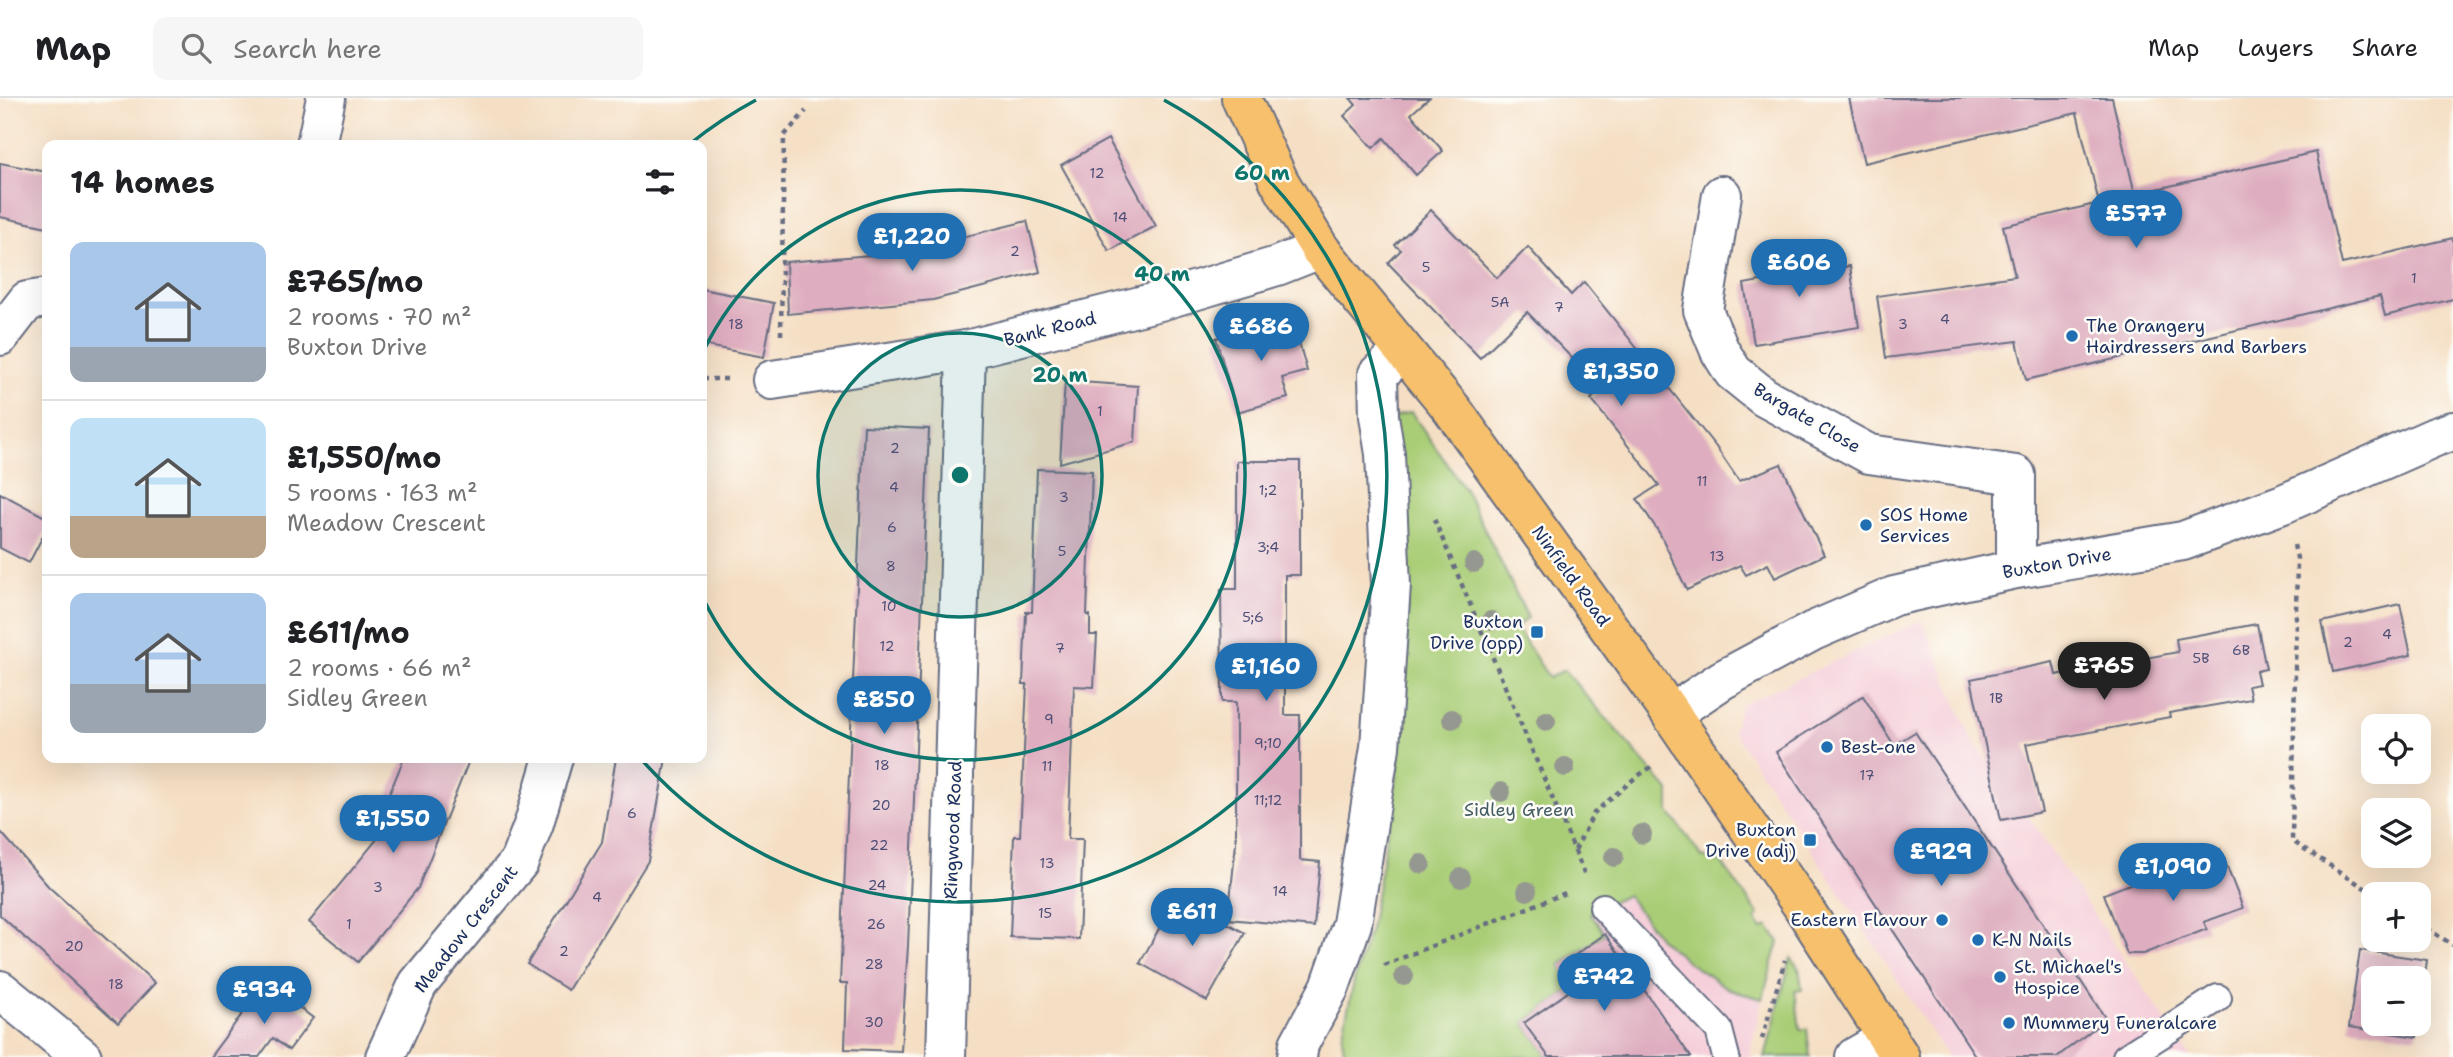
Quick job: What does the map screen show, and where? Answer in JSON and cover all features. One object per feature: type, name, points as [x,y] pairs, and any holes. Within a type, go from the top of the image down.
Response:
[{"type":"main road","name":"Ninfield Road","points":[[1241,98],[1279,181],[1320,249],[1452,409],[1671,714],[1801,904],[1894,1048]]},
{"type":"street","name":"Bargate Close","points":[[1722,195],[1703,310],[1720,351],[1733,372],[1765,397],[1869,454],[2016,475],[2016,569]]},
{"type":"street","name":"Bank Road","points":[[772,380],[966,350],[1160,300],[1277,266],[1320,249]]},
{"type":"street","points":[[0,336],[27,301],[42,299]]},
{"type":"street","name":"Ringwood Road","points":[[946,1057],[966,350]]},
{"type":"street","points":[[1297,1057],[1299,1044],[1330,986],[1352,923],[1380,747],[1391,585],[1378,374],[1403,351]]},
{"type":"street","name":"Buxton Drive","points":[[1671,714],[1722,680],[1813,631],[1894,596],[2016,569],[2183,541],[2283,504],[2453,431]]},
{"type":"street","name":"Meadow Crescent","points":[[385,1057],[418,984],[519,862],[552,763]]},
{"type":"street","points":[[0,990],[82,1057]]},
{"type":"street","points":[[1855,1057],[1894,1048]]},
{"type":"lane","points":[[1603,907],[1718,1030],[1727,1057]]},
{"type":"lane","points":[[2126,1057],[2218,998]]},
{"type":"path","points":[[707,379],[772,380],[780,354],[784,136],[806,111]]},
{"type":"path","points":[[2283,504],[2297,558],[2292,841],[2361,886]]},
{"type":"path","points":[[1430,513],[1437,523],[1588,884],[1603,907]]},
{"type":"path","points":[[1575,850],[1594,813],[1634,778],[1651,768]]},
{"type":"path","points":[[1330,986],[1588,884]]},
{"type":"path","points":[[1761,1044],[1801,904]]},
{"type":"path","points":[[2431,931],[2453,945]]},
{"type":"shaded area","points":[[1922,620],[1971,738],[2009,793],[2015,793],[2021,816],[2027,815],[2190,1057],[1948,1057],[1733,731],[1741,705]]},
{"type":"shaded area","points":[[1627,895],[1659,938],[1730,990],[1762,999],[1749,1057],[1394,1057],[1590,913]]},
{"type":"green space","name":"Sidley Green","points":[[1411,412],[1466,491],[1528,618],[1516,627],[1549,678],[1564,670],[1669,791],[1669,812],[1702,857],[1721,862],[1759,915],[1755,919],[1762,929],[1768,926],[1779,942],[1762,999],[1730,990],[1688,962],[1659,938],[1627,895],[1590,913],[1605,934],[1560,965],[1575,987],[1524,1023],[1549,1057],[1345,1057],[1342,1037],[1355,977],[1370,929],[1398,772],[1407,595],[1394,417]]},
{"type":"green space","points":[[1791,958],[1799,968],[1802,990],[1795,991],[1800,1029],[1807,1029],[1810,1057],[1765,1057]]},
{"type":"building","points":[[1350,98],[1429,98],[1411,114],[1443,151],[1416,175],[1384,138],[1373,148],[1344,116],[1356,105]]},
{"type":"building","points":[[1849,98],[2112,98],[2135,194],[2316,152],[2342,264],[2453,238],[2453,299],[2385,316],[2380,296],[2026,380],[2017,341],[1886,358],[1877,296],[2015,276],[2003,226],[2099,203],[2077,113],[1864,163]]},
{"type":"building","points":[[1108,139],[1156,226],[1109,251],[1061,165]]},
{"type":"building","points":[[0,163],[42,171],[42,226],[0,217]]},
{"type":"building","points":[[1431,210],[1497,278],[1528,247],[1571,295],[1584,282],[1716,447],[1739,481],[1781,464],[1824,555],[1775,578],[1768,564],[1746,575],[1740,565],[1687,590],[1660,534],[1637,499],[1659,485],[1591,399],[1602,389],[1527,312],[1480,358],[1388,263],[1401,250],[1395,245]]},
{"type":"building","points":[[1027,221],[1040,272],[933,300],[788,314],[786,262],[957,248],[955,239]]},
{"type":"building","points":[[1800,246],[1805,274],[1850,266],[1859,327],[1754,344],[1744,284],[1766,280],[1761,252]]},
{"type":"building","points":[[707,290],[774,303],[764,357],[707,346]]},
{"type":"building","points":[[1292,317],[1307,371],[1282,378],[1288,398],[1237,412],[1216,338]]},
{"type":"building","points":[[1065,381],[1138,386],[1135,442],[1060,463]]},
{"type":"building","points":[[864,426],[929,429],[908,946],[901,1051],[845,1049],[847,983],[840,983]]},
{"type":"building","points":[[1237,461],[1300,461],[1300,575],[1285,575],[1285,715],[1300,715],[1300,860],[1320,862],[1314,927],[1228,919],[1236,843],[1236,702],[1222,702],[1221,589],[1237,589]]},
{"type":"building","points":[[1037,469],[1092,471],[1087,615],[1090,615],[1090,635],[1097,635],[1094,687],[1074,686],[1068,839],[1083,839],[1079,939],[1010,937],[1014,836],[1020,836],[1027,684],[1023,684],[1026,612],[1032,612]]},
{"type":"building","points":[[0,493],[42,515],[42,538],[29,563],[0,548]]},
{"type":"building","points":[[2400,604],[2411,655],[2333,672],[2322,622]]},
{"type":"building","points":[[2257,624],[2266,669],[2256,671],[2259,684],[2248,686],[2251,699],[2169,713],[2170,717],[2026,744],[2042,812],[2001,820],[1971,679],[2053,662],[2056,675],[2178,652],[2176,639]]},
{"type":"building","points":[[1863,696],[1894,745],[1915,732],[2106,1019],[2057,1057],[1976,1057],[1776,752]]},
{"type":"building","points":[[402,763],[468,763],[418,888],[358,962],[309,922],[392,821],[380,816]]},
{"type":"building","points":[[615,763],[665,763],[648,861],[568,990],[527,964],[602,842]]},
{"type":"building","points":[[0,831],[49,887],[155,983],[118,1023],[0,915]]},
{"type":"building","points":[[2220,849],[2243,908],[2204,922],[2207,929],[2143,954],[2127,954],[2104,894]]},
{"type":"building","points":[[1177,896],[1245,933],[1207,1001],[1140,963]]},
{"type":"building","points":[[1605,934],[1691,1057],[1549,1057],[1524,1023],[1575,987],[1560,966]]},
{"type":"building","points":[[2360,950],[2427,960],[2426,966],[2361,966],[2361,1029],[2349,1027]]},
{"type":"building","points":[[266,982],[313,1018],[289,1050],[273,1038],[259,1057],[210,1057]]},
{"type":"place","name":"The Orangery Hairdressers and Barbers","points":[[2072,336]]},
{"type":"place","name":"SOS Home Services","points":[[1866,525]]},
{"type":"place","name":"Buxton Drive (opp)","points":[[1537,632]]},
{"type":"place","name":"Best-one","points":[[1827,747]]},
{"type":"place","name":"Buxton Drive (adj)","points":[[1810,840]]},
{"type":"place","name":"Eastern Flavour","points":[[1942,920]]},
{"type":"place","name":"K-N Nails","points":[[1978,940]]},
{"type":"place","name":"St. Michael's Hospice","points":[[2000,977]]},
{"type":"place","name":"Mummery Funeralcare","points":[[2009,1023]]}]
